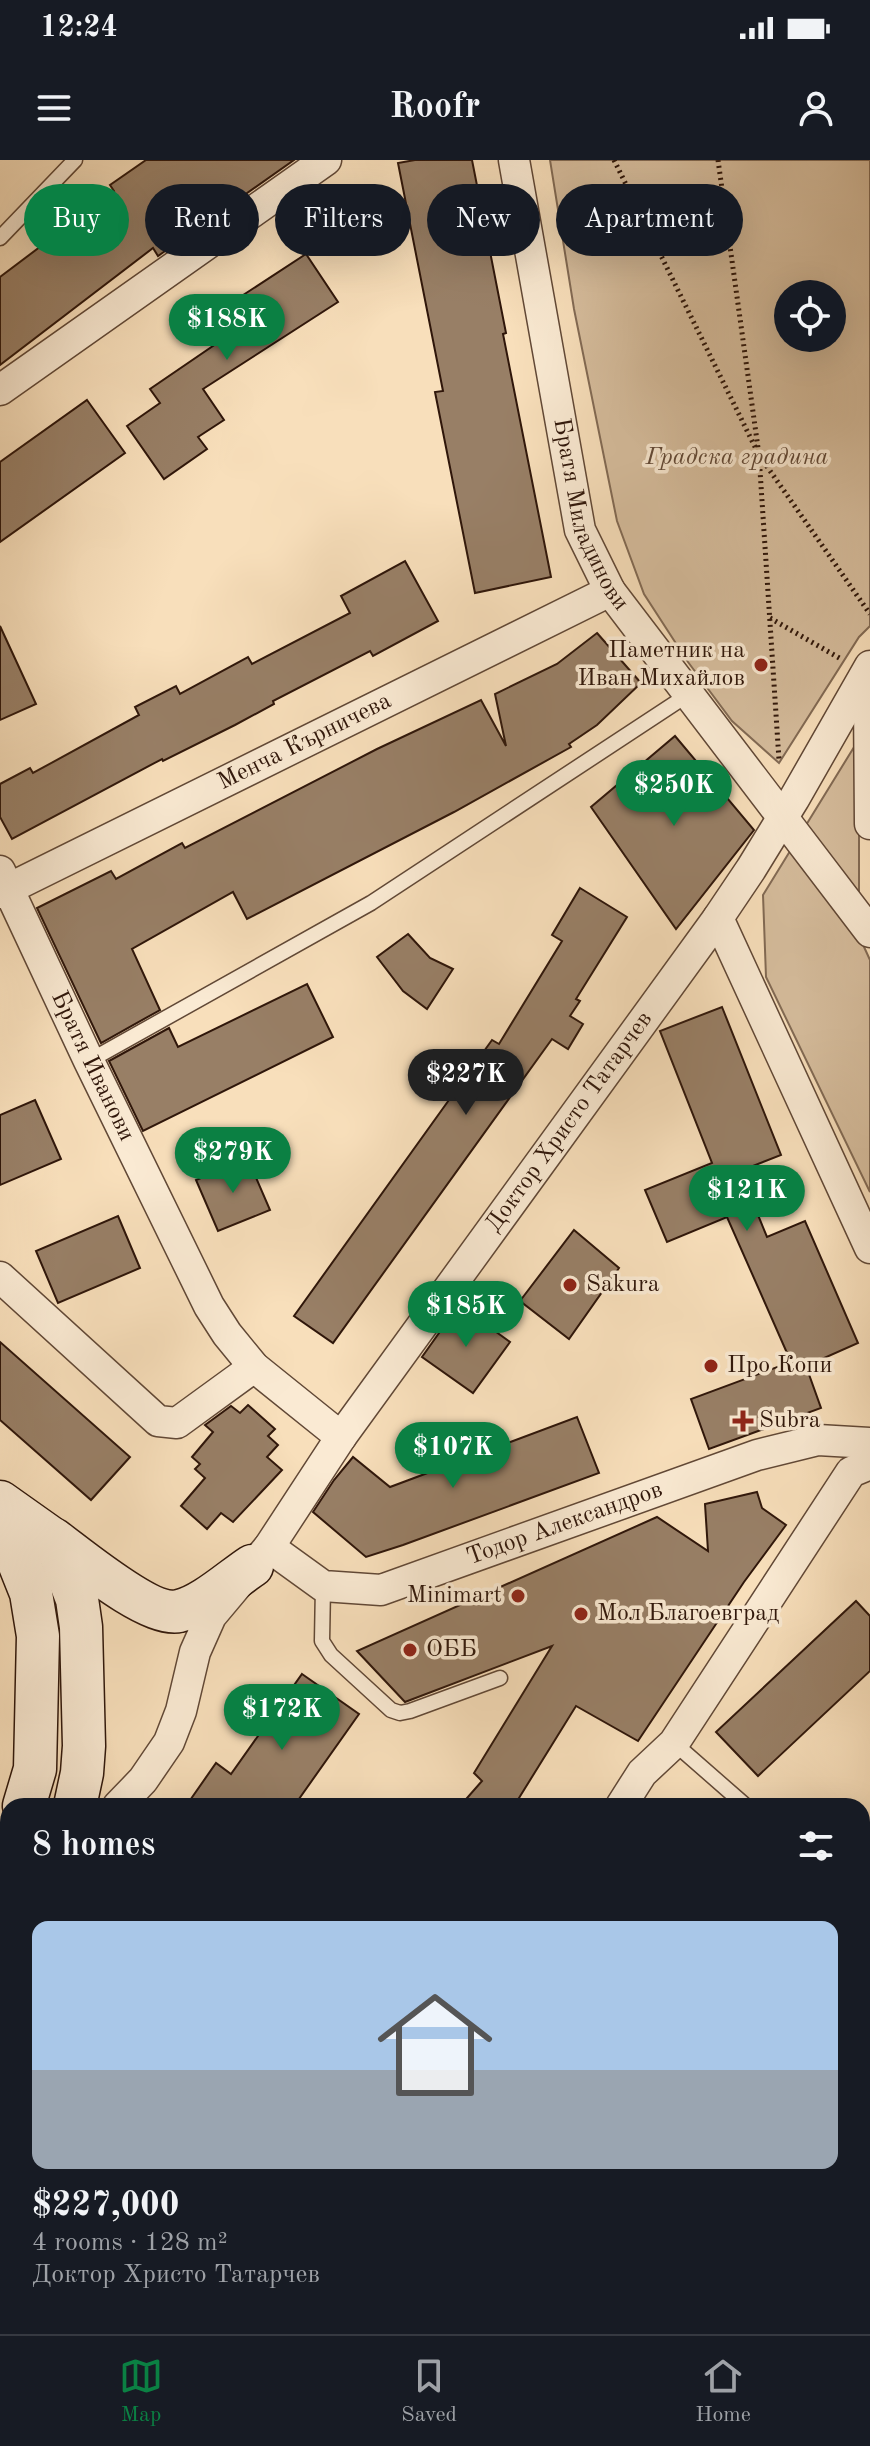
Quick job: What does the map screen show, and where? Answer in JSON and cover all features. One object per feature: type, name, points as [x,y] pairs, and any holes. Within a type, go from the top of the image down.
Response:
[{"type":"street","points":[[0,390],[326,160]]},
{"type":"street","name":"Братя Миладинови","points":[[514,160],[580,530],[610,591],[870,932]]},
{"type":"street","name":"Менча Кърничева","points":[[3,884],[610,591]]},
{"type":"street","name":"Доктор Христо Татарчев","points":[[126,1798],[143,1780],[169,1742],[181,1711],[195,1652],[211,1616],[261,1556],[341,1437],[718,918],[783,817],[870,666]]},
{"type":"street","points":[[869,697],[870,824]]},
{"type":"street","name":"Братя Иванови","points":[[3,884],[209,1306],[254,1367],[341,1437]]},
{"type":"street","points":[[718,918],[870,1248]]},
{"type":"street","points":[[0,1277],[158,1421],[177,1423],[254,1367]]},
{"type":"street","name":"Тодор Александров","points":[[323,1586],[381,1590],[757,1455],[818,1440],[870,1443]]},
{"type":"street","points":[[626,1798],[642,1773],[674,1743],[851,1472],[870,1464]]},
{"type":"street","points":[[0,1502],[133,1596],[168,1612],[188,1608],[261,1556],[323,1586]]},
{"type":"street","points":[[0,1521],[31,1593],[38,1636],[35,1769],[26,1798]]},
{"type":"street","points":[[48,1536],[70,1576],[81,1627],[84,1746],[77,1798]]},
{"type":"lane","points":[[0,238],[75,160]]},
{"type":"lane","points":[[89,1061],[371,903],[689,694]]},
{"type":"lane","points":[[323,1586],[322,1641],[331,1655],[391,1710],[400,1713],[410,1711],[500,1678]]},
{"type":"lane","points":[[674,1743],[737,1798]]},
{"type":"path","points":[[614,160],[759,455],[870,614]]},
{"type":"path","points":[[718,160],[759,455],[783,817]]},
{"type":"path","points":[[769,618],[831,653]]},
{"type":"green space","name":"Градска градина","points":[[550,160],[870,160],[870,626],[859,637],[779,763],[732,721],[688,662],[644,594],[617,521],[565,256],[743,256],[743,184],[556,184],[556,197]]},
{"type":"green space","points":[[859,739],[859,936],[870,960],[870,1192],[766,977],[763,895]]},
{"type":"building","points":[[146,160],[294,160],[259,185],[145,184],[145,254],[0,365],[0,277],[28,256],[129,256],[129,184],[111,184]]},
{"type":"building","points":[[472,160],[477,184],[427,184],[427,256],[491,256],[506,333],[503,334],[551,577],[475,593],[435,392],[443,391],[411,229],[411,184],[402,184],[398,163]]},
{"type":"building","points":[[303,256],[307,256],[338,302],[203,389],[224,420],[198,437],[207,449],[164,479],[127,426],[160,403],[150,389],[226,337],[211,316]]},
{"type":"building","points":[[87,400],[125,453],[0,542],[0,462]]},
{"type":"building","points":[[405,561],[438,621],[373,656],[370,651],[273,701],[274,704],[235,725],[162,759],[12,839],[0,817],[0,784],[30,768],[33,773],[139,715],[135,707],[176,686],[180,694],[248,657],[252,664],[350,613],[341,596]]},
{"type":"building","points":[[0,626],[36,704],[0,720]]},
{"type":"building","points":[[597,633],[641,683],[597,725],[569,744],[571,747],[454,812],[247,919],[233,892],[132,949],[160,1010],[101,1043],[37,908],[111,871],[116,879],[182,843],[185,848],[377,749],[481,700],[506,746],[495,694],[557,664]]},
{"type":"building","points":[[675,736],[754,830],[676,929],[591,807]]},
{"type":"building","points":[[580,888],[627,917],[576,999],[580,1001],[570,1016],[583,1024],[568,1049],[552,1039],[333,1343],[294,1316],[492,1040],[499,1044],[562,941],[552,935]]},
{"type":"building","points":[[408,934],[430,958],[453,969],[427,1009],[403,991],[377,957]]},
{"type":"building","points":[[307,984],[333,1037],[143,1131],[109,1061],[169,1028],[178,1047]]},
{"type":"building","points":[[722,1007],[781,1155],[740,1171],[767,1237],[805,1221],[858,1343],[806,1366],[821,1408],[709,1449],[691,1399],[791,1362],[727,1217],[667,1242],[645,1190],[712,1163],[660,1031]]},
{"type":"building","points":[[35,1100],[61,1159],[0,1185],[0,1115]]},
{"type":"building","points":[[248,1159],[270,1210],[218,1231],[196,1180]]},
{"type":"building","points":[[118,1216],[140,1268],[58,1303],[36,1251]]},
{"type":"building","name":"Sakura","points":[[574,1230],[619,1268],[569,1339],[520,1301]]},
{"type":"building","points":[[459,1305],[510,1342],[473,1393],[422,1357]]},
{"type":"building","points":[[0,1342],[130,1457],[91,1500],[0,1420]]},
{"type":"building","points":[[248,1405],[275,1429],[268,1436],[278,1445],[267,1457],[282,1470],[233,1522],[221,1513],[207,1529],[181,1506],[205,1478],[195,1469],[200,1464],[192,1457],[213,1432],[205,1425],[231,1406],[240,1413]]},
{"type":"building","points":[[577,1417],[599,1473],[403,1545],[366,1557],[313,1512],[353,1457],[390,1487]]},
{"type":"building","name":"Мол Благоевград","points":[[757,1492],[762,1508],[786,1525],[744,1582],[638,1741],[576,1706],[519,1798],[467,1798],[482,1781],[474,1773],[552,1646],[405,1702],[357,1651],[657,1517],[708,1551],[705,1504]]},
{"type":"building","points":[[856,1601],[870,1616],[870,1671],[758,1776],[716,1732]]},
{"type":"building","points":[[302,1674],[359,1714],[300,1798],[192,1798],[216,1763],[231,1774]]},
{"type":"place","name":"Паметник на Иван Михайлов","points":[[761,665]]},
{"type":"place","name":"Sakura","points":[[570,1285]]},
{"type":"place","name":"Про Копи","points":[[711,1366]]},
{"type":"place","name":"Subra","points":[[743,1421]]},
{"type":"place","name":"Minimart","points":[[518,1596]]},
{"type":"place","name":"Мол Благоевград","points":[[581,1614]]},
{"type":"place","name":"ОББ","points":[[410,1650]]}]
